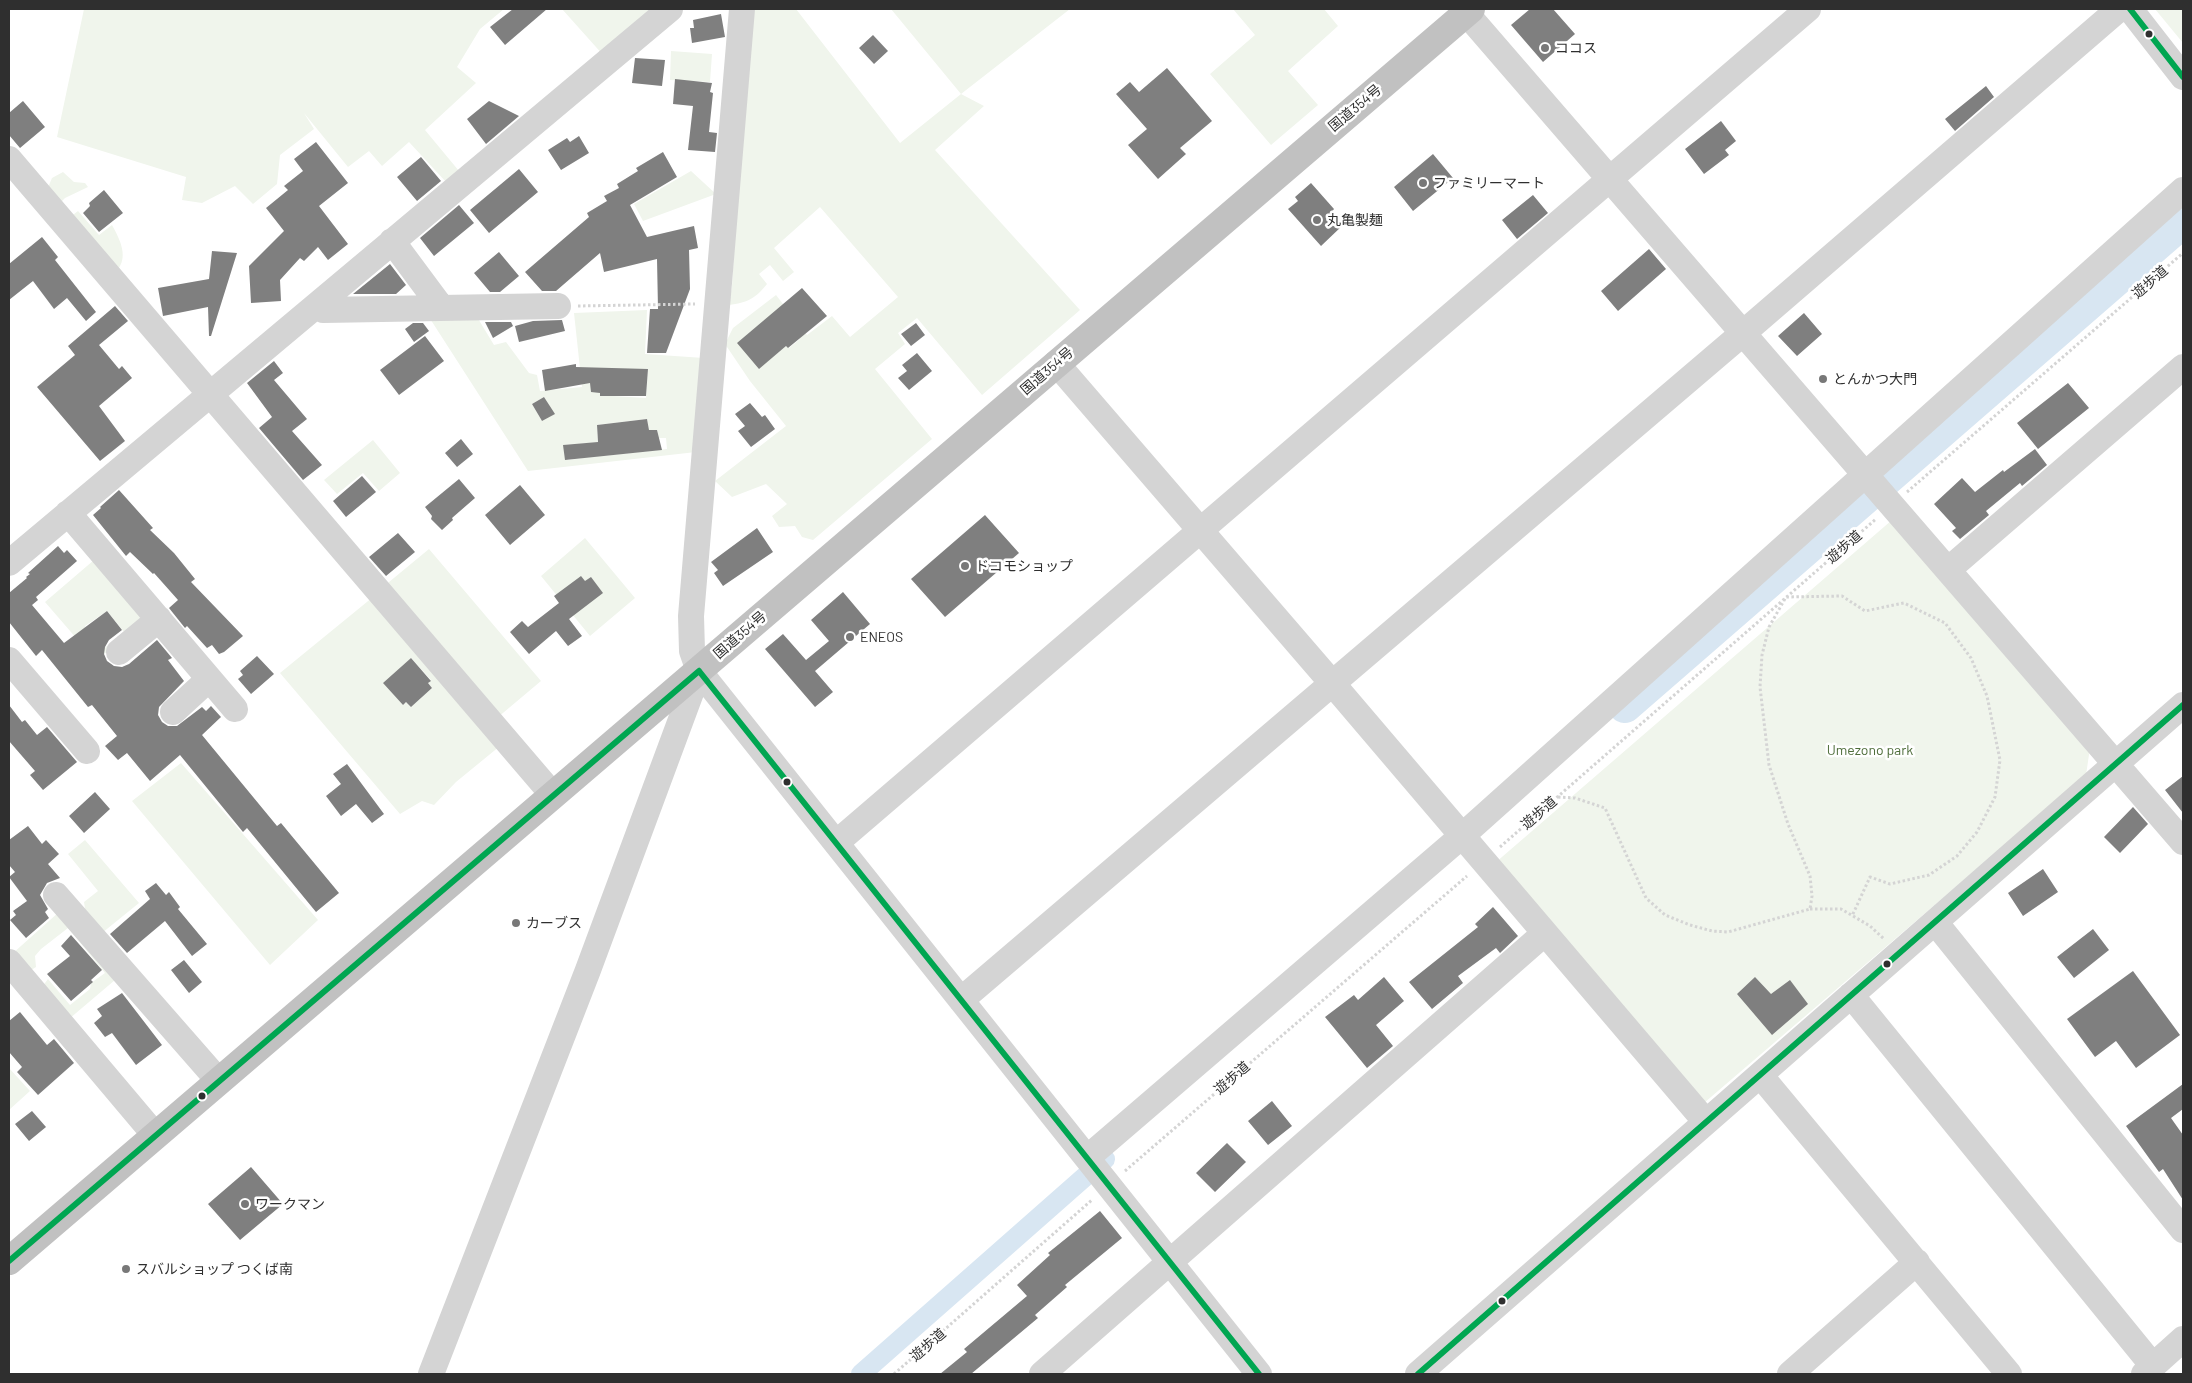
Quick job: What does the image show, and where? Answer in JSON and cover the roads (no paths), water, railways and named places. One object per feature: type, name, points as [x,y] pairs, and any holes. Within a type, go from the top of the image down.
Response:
[{"type":"highway","name":"国道354号","points":[[9,1261],[1468,11]]},
{"type":"street","points":[[9,563],[670,9]]},
{"type":"street","points":[[742,9],[691,616],[692,651],[699,671],[1259,1374]]},
{"type":"street","points":[[836,843],[1808,9]]},
{"type":"street","points":[[961,1000],[1742,334],[2119,9]]},
{"type":"street","points":[[2130,9],[2183,77]]},
{"type":"street","points":[[1468,11],[1742,334],[1949,569],[2183,842]]},
{"type":"street","points":[[9,159],[553,795]]},
{"type":"street","points":[[1096,1170],[1463,836],[2183,190]]},
{"type":"street","points":[[392,241],[441,307]]},
{"type":"street","points":[[318,304],[323,310],[558,306]]},
{"type":"street","points":[[1056,363],[1484,860],[1706,1122]]},
{"type":"street","points":[[1949,569],[2183,367]]},
{"type":"street","points":[[68,513],[235,709]]},
{"type":"street","points":[[119,652],[159,619]]},
{"type":"street","points":[[9,660],[86,751]]},
{"type":"street","points":[[431,1374],[588,970],[699,671]]},
{"type":"street","points":[[173,712],[209,679]]},
{"type":"street","points":[[1418,1374],[2183,705]]},
{"type":"street","points":[[56,895],[218,1080]]},
{"type":"street","points":[[1935,922],[2183,1230]]},
{"type":"street","points":[[1042,1374],[1545,933]]},
{"type":"street","points":[[9,962],[155,1135]]},
{"type":"street","points":[[1851,995],[2148,1370],[2183,1339]]},
{"type":"street","points":[[1760,1075],[2009,1374]]},
{"type":"street","points":[[1790,1374],[1917,1262]]},
{"type":"waterway","points":[[1625,706],[2183,221]]},
{"type":"waterway","points":[[861,1374],[1105,1159]]},
{"type":"place","name":"ココス","points":[[1545,48]]},
{"type":"place","name":"ファミリーマート","points":[[1423,183]]},
{"type":"place","name":"丸亀製麺","points":[[1317,220]]},
{"type":"place","name":"とんかつ大門","points":[[1823,379]]},
{"type":"place","name":"ドコモショップ","points":[[965,566]]},
{"type":"place","name":"ENEOS","points":[[850,637]]},
{"type":"place","name":"カーブス","points":[[516,923]]},
{"type":"place","name":"ワークマン","points":[[245,1204]]},
{"type":"place","name":"スバルショップ つくば南","points":[[126,1269]]},
{"type":"park label","name":"Umezono park","points":[[1870,750]]}]
